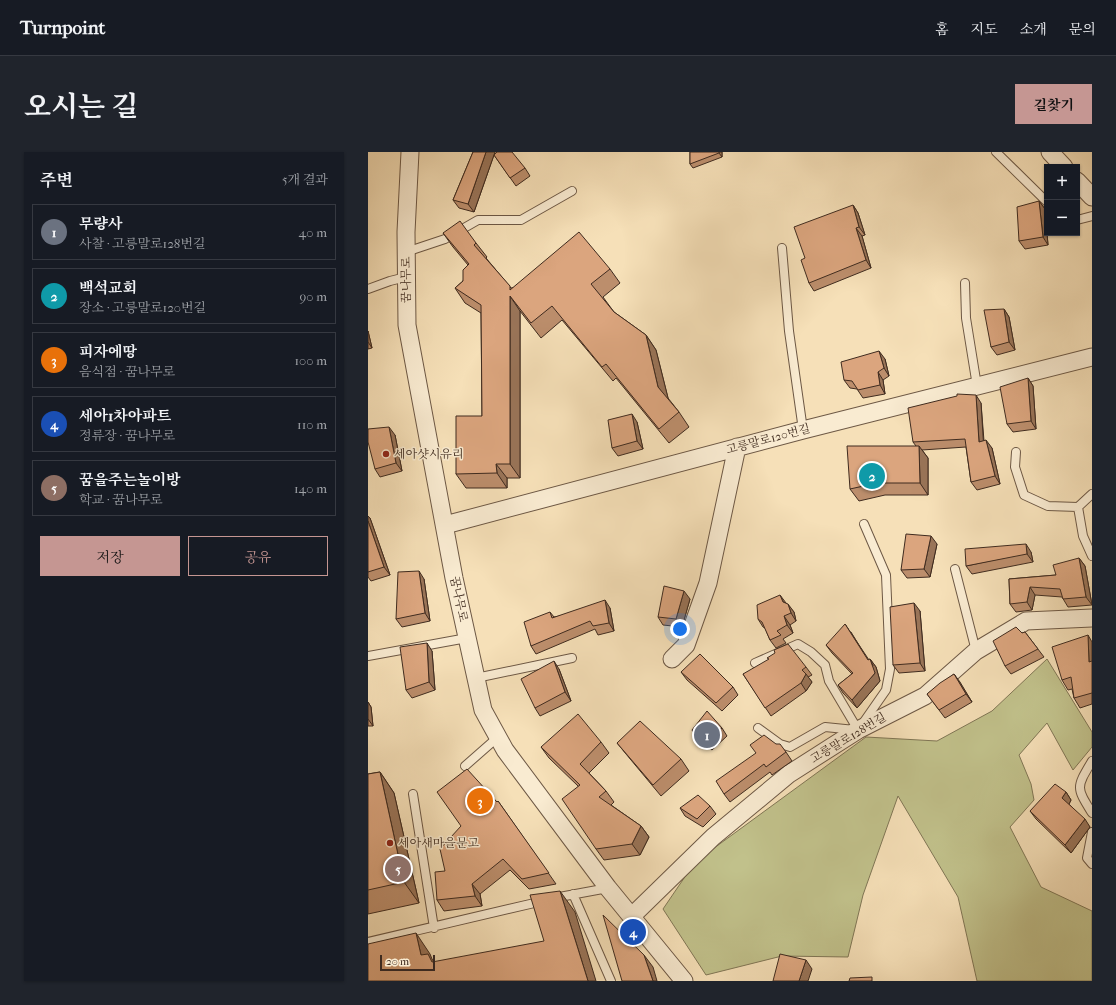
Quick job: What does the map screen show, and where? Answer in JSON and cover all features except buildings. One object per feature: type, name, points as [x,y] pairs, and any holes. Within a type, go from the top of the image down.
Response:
[{"type":"street","name":"꿈나무로","points":[[410,152],[406,252],[407,326],[467,638],[483,710],[505,750],[608,888],[684,981]]},
{"type":"street","points":[[1050,152],[1061,164]]},
{"type":"street","points":[[1080,184],[1092,197]]},
{"type":"street","name":"고릉말로120번길","points":[[445,525],[737,447],[1092,357]]},
{"type":"street","points":[[672,659],[686,645],[708,583],[737,447]]},
{"type":"street","name":"고릉말로128번길","points":[[632,916],[713,837],[784,779],[858,730],[925,696],[976,651],[1026,621],[1092,618]]},
{"type":"lane","points":[[996,152],[1045,200]]},
{"type":"lane","points":[[406,252],[445,239],[478,220],[521,220],[572,191]]},
{"type":"lane","points":[[1080,219],[1092,216]]},
{"type":"lane","points":[[782,248],[789,331],[803,430]]},
{"type":"lane","points":[[368,289],[406,277]]},
{"type":"lane","points":[[965,283],[966,318],[977,386]]},
{"type":"lane","points":[[1016,452],[1016,467],[1024,495],[1048,506],[1078,507],[1092,494]]},
{"type":"lane","points":[[1078,507],[1083,536],[1092,556]]},
{"type":"lane","points":[[858,730],[886,690],[890,669],[886,575],[864,524]]},
{"type":"lane","points":[[955,569],[976,651]]},
{"type":"lane","points":[[368,656],[467,638]]},
{"type":"lane","points":[[755,663],[798,644],[811,652],[825,665],[829,681],[858,730]]},
{"type":"lane","points":[[476,678],[572,658]]},
{"type":"lane","points":[[758,728],[780,744],[790,747],[826,726],[858,730]]},
{"type":"lane","points":[[465,766],[498,737]]},
{"type":"lane","points":[[1092,761],[1080,781],[1079,793],[1092,813]]},
{"type":"lane","points":[[413,794],[434,928]]},
{"type":"lane","points":[[1092,832],[1087,858],[1092,864]]},
{"type":"lane","points":[[368,942],[434,928],[573,894],[608,888]]},
{"type":"lane","points":[[573,894],[611,981]]},
{"type":"green space","points":[[1047,659],[1092,732],[1092,747],[1073,770],[1047,723],[1019,755],[1031,784],[1034,800],[1010,827],[1041,887],[1092,911],[1092,981],[977,981],[958,897],[898,796],[863,895],[848,957],[782,956],[706,975],[663,909],[695,862],[866,737],[937,741],[992,711]]},
{"type":"place","name":"세아샷시유리","points":[[386,454]]},
{"type":"place","name":"백석교회","points":[[872,476]]},
{"type":"place","name":"무량사","points":[[707,735]]},
{"type":"place","name":"피자에땅","points":[[480,801]]},
{"type":"place","name":"세아새마을문고","points":[[390,843]]},
{"type":"place","name":"꿈을주는놀이방","points":[[398,869]]},
{"type":"place","name":"세아1차아파트","points":[[633,932]]}]
